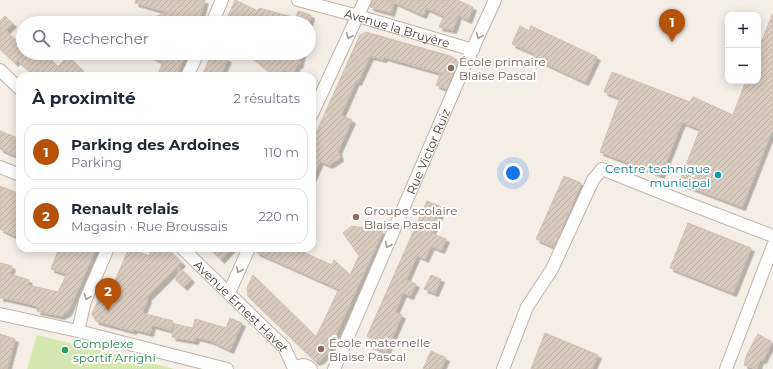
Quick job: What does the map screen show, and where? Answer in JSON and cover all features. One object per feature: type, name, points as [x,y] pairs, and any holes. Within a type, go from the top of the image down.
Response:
[{"type":"street","points":[[215,16],[222,0]]},
{"type":"street","name":"Avenue la Bruyère","points":[[298,0],[473,50]]},
{"type":"street","points":[[316,105],[365,0]]},
{"type":"street","name":"Rue Victor Ruiz","points":[[334,369],[462,72],[495,0]]},
{"type":"street","points":[[189,72],[195,60]]},
{"type":"street","points":[[0,70],[16,86]]},
{"type":"street","points":[[0,167],[16,173]]},
{"type":"street","points":[[503,369],[527,307],[552,269],[593,180],[602,169],[773,236]]},
{"type":"street","points":[[726,369],[773,246]]},
{"type":"street","points":[[78,332],[85,302],[106,252]]},
{"type":"street","name":"Avenue Ernest Havet","points":[[186,252],[284,348],[294,369]]},
{"type":"street","points":[[229,293],[247,252]]},
{"type":"street","points":[[0,314],[227,369]]},
{"type":"street","points":[[294,369],[300,365],[304,365],[311,369]]},
{"type":"green space","name":"Complexe sportif Arrighi","points":[[37,335],[159,365],[174,369],[27,369]]},
{"type":"building","points":[[136,0],[205,0],[200,16],[158,16],[167,12],[135,3]]},
{"type":"building","points":[[235,0],[258,11],[259,8],[289,16],[228,16]]},
{"type":"building","points":[[372,0],[387,0],[394,2],[391,13],[370,7]]},
{"type":"building","points":[[390,0],[457,0],[473,7],[468,20],[458,15],[453,30],[439,27],[444,16],[426,8],[423,15]]},
{"type":"building","points":[[298,11],[311,16],[297,16]]},
{"type":"building","points":[[773,15],[773,128],[742,207],[679,183],[700,129],[682,122],[661,175],[600,152],[620,98],[604,92],[612,72],[690,102],[693,97],[733,115],[745,84],[761,84],[761,43]]},
{"type":"building","points":[[5,16],[13,24],[6,31],[16,40],[17,60],[15,63],[0,49],[0,21]]},
{"type":"building","points":[[520,26],[529,31],[531,26],[597,57],[585,82],[533,58],[535,54],[512,44]]},
{"type":"building","points":[[366,32],[450,56],[456,59],[457,63],[446,89],[436,85],[441,73],[384,57],[383,59],[370,56],[358,82],[356,81],[341,115],[352,120],[338,151],[340,158],[329,165],[320,161],[316,170],[316,133],[360,35]]},
{"type":"building","points":[[17,60],[51,60],[58,67],[64,60],[72,60],[84,72],[30,72]]},
{"type":"building","points":[[159,60],[183,60],[178,72],[159,72],[163,62]]},
{"type":"building","points":[[209,60],[228,60],[222,72],[204,72]]},
{"type":"building","points":[[255,60],[300,60],[299,65],[297,65],[294,72],[289,72],[283,69],[282,72],[269,72]]},
{"type":"building","points":[[0,131],[16,137],[16,155],[0,149]]},
{"type":"building","points":[[564,176],[581,183],[554,247],[536,239]]},
{"type":"building","points":[[0,186],[16,192],[16,234],[15,236],[0,229]]},
{"type":"building","points":[[427,201],[441,207],[438,212],[440,213],[431,233],[446,239],[441,250],[431,246],[425,259],[417,255],[406,280],[416,284],[410,296],[403,293],[395,312],[402,315],[386,352],[368,344],[370,338],[367,336]]},
{"type":"building","points":[[688,223],[751,248],[733,293],[670,268]]},
{"type":"building","points":[[352,226],[383,231],[328,352],[321,360],[316,362],[248,296],[247,288],[253,275],[316,337],[339,289],[256,252],[303,252],[332,265],[334,260],[350,275],[359,256],[343,233]]},
{"type":"building","points":[[57,252],[94,252],[68,312],[61,316],[37,311],[38,306],[0,298],[0,263],[12,266],[10,274],[29,280],[28,285],[58,292],[67,274],[51,269]]},
{"type":"building","points":[[127,252],[139,252],[149,256],[150,252],[172,253],[182,263],[147,298],[148,299],[142,313],[173,321],[171,330],[152,325],[150,333],[134,329],[133,331],[96,321],[92,314],[107,280],[114,283]]},
{"type":"building","points":[[213,252],[228,252],[221,260]]},
{"type":"building","points":[[179,267],[191,279],[184,287],[176,280]]},
{"type":"building","points":[[431,275],[441,279],[435,293],[424,289]]},
{"type":"building","points":[[230,318],[242,323],[230,350],[211,341],[196,337],[195,341],[172,337],[175,324],[193,328],[195,319],[226,328]]},
{"type":"building","points":[[545,333],[598,355],[592,369],[531,369]]},
{"type":"building","points":[[0,334],[15,339],[7,369],[0,369]]},
{"type":"building","points":[[758,334],[772,342],[763,360],[760,360],[757,369],[744,365],[747,354]]},
{"type":"building","points":[[431,351],[446,358],[441,369],[423,369]]},
{"type":"place","name":"Parking des Ardoines","points":[[672,42]]},
{"type":"place","name":"École primaire Blaise Pascal","points":[[451,68]]},
{"type":"place","name":"Centre technique municipal","points":[[718,175]]},
{"type":"place","name":"Groupe scolaire Blaise Pascal","points":[[356,217]]},
{"type":"place","name":"Renault relais","points":[[108,311]]},
{"type":"place","name":"École maternelle Blaise Pascal","points":[[321,349]]},
{"type":"place","name":"Complexe sportif Arrighi","points":[[65,350]]}]
